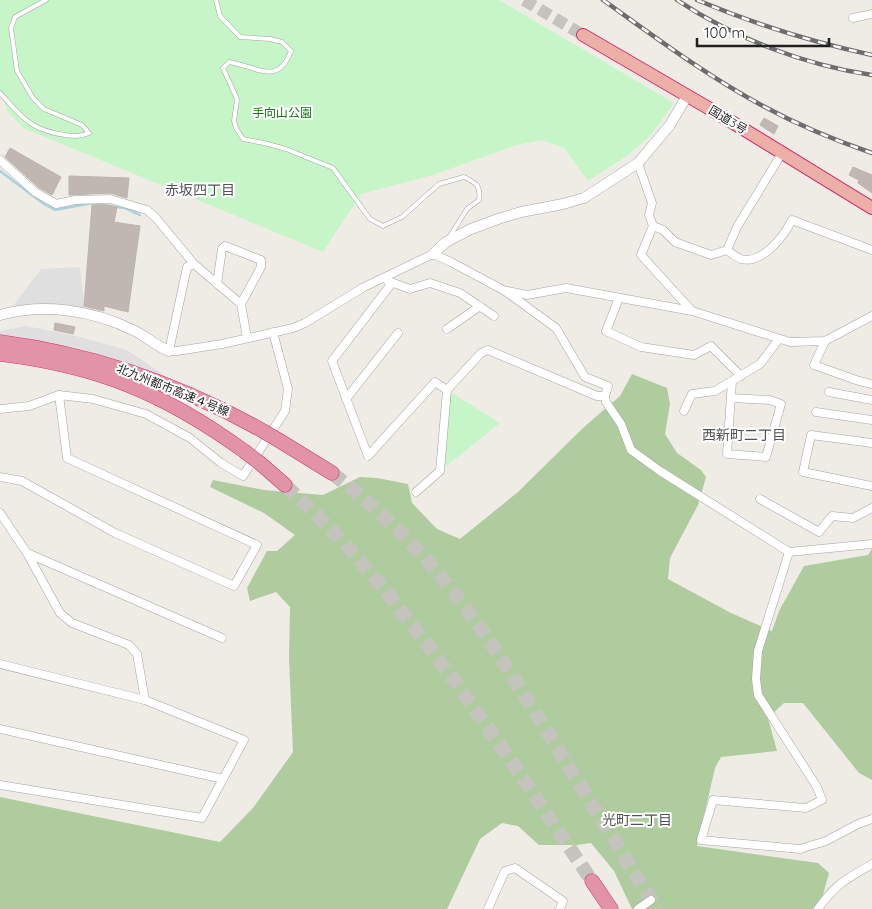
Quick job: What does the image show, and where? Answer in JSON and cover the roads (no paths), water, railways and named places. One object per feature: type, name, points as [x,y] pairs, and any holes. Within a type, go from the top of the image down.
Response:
[{"type":"highway","name":"国道3号","points":[[583,35],[872,208]]},
{"type":"highway","name":"北九州都市高速４号線","points":[[3,336],[32,346],[86,358],[135,373],[183,392],[238,417],[332,473]]},
{"type":"highway","name":"北九州都市高速４号線","points":[[0,354],[62,364],[119,381],[153,395],[192,416],[244,450],[285,485]]},
{"type":"highway","points":[[143,365],[183,392]]},
{"type":"highway","points":[[592,880],[610,909]]},
{"type":"street","points":[[853,18],[872,14]]},
{"type":"street","points":[[0,316],[19,311],[74,311],[126,327],[170,351],[195,348],[293,328],[382,279],[433,254],[446,242],[471,229],[521,212],[584,198],[638,163],[670,125],[687,96]]},
{"type":"street","points":[[727,250],[737,226],[782,153]]},
{"type":"street","points":[[0,160],[35,192],[56,204],[75,200],[110,200],[147,210],[156,218],[194,264],[241,304]]},
{"type":"street","points":[[638,163],[652,203],[650,215],[653,226],[641,255],[692,311]]},
{"type":"street","points":[[653,226],[663,230],[675,242],[710,254],[727,250],[742,259],[759,257],[785,233],[792,220],[872,250]]},
{"type":"street","points":[[217,284],[222,249],[225,246],[261,260],[261,267],[241,304],[247,338]]},
{"type":"street","points":[[433,254],[505,291],[556,328],[585,376],[608,386],[605,396],[606,402],[621,424],[631,450],[660,471],[789,552],[872,544]]},
{"type":"street","points":[[170,351],[187,267],[194,264]]},
{"type":"street","points":[[382,279],[410,289],[430,283],[460,293],[494,316]]},
{"type":"street","points":[[392,283],[332,362],[368,456],[435,382],[447,390]]},
{"type":"street","points":[[505,291],[527,295],[566,288],[692,311],[790,342],[825,341],[872,316]]},
{"type":"street","points":[[619,298],[606,331],[640,347],[676,353],[694,355],[711,346],[741,376]]},
{"type":"street","points":[[447,329],[480,306]]},
{"type":"street","points":[[0,408],[30,406],[59,395],[93,399],[146,414],[190,438],[243,476],[285,411],[288,389],[272,332]]},
{"type":"street","points":[[346,399],[398,332]]},
{"type":"street","points":[[684,411],[692,394],[715,391],[760,364],[779,339]]},
{"type":"street","points":[[825,341],[814,365],[872,384]]},
{"type":"street","points":[[416,492],[440,471],[447,390],[481,353],[488,350],[597,396],[605,396]]},
{"type":"street","points":[[848,377],[872,378]]},
{"type":"street","points":[[731,398],[770,400],[781,404],[766,456],[727,454],[732,381]]},
{"type":"street","points":[[829,392],[872,400]]},
{"type":"street","points":[[0,477],[22,481],[115,533],[234,586],[257,545],[67,458],[59,395]]},
{"type":"street","points":[[816,412],[872,420]]},
{"type":"street","points":[[872,443],[812,435],[803,472],[872,486]]},
{"type":"street","points":[[760,499],[819,532],[832,516],[853,518],[872,508]]},
{"type":"street","points":[[0,513],[26,553],[60,613],[72,623],[129,645],[137,654],[145,700]]},
{"type":"street","points":[[789,552],[758,651],[756,679],[758,694],[817,787],[822,800],[806,808],[713,800],[701,840],[800,849],[826,841],[872,818]]},
{"type":"street","points":[[26,553],[222,638]]},
{"type":"street","points":[[0,664],[145,700],[244,740],[202,818],[0,785]]},
{"type":"street","points":[[0,729],[223,779]]},
{"type":"street","points":[[818,909],[829,893],[840,883],[872,864]]},
{"type":"street","points":[[488,909],[505,871],[514,868],[563,901],[560,909]]},
{"type":"street","points":[[638,909],[651,900]]},
{"type":"lane","points":[[0,94],[30,124],[50,133],[81,137],[89,133],[82,126],[44,109],[33,98],[16,71],[11,28],[15,17],[46,0]]},
{"type":"lane","points":[[216,0],[220,16],[240,37],[270,39],[282,42],[291,51],[280,69],[270,72],[230,62],[223,68],[237,99],[234,121],[243,139],[286,149],[333,168],[370,219],[383,226],[402,217],[439,184],[464,177],[475,182],[480,191],[479,200],[468,209],[446,242]]},
{"type":"waterway","points":[[0,171],[55,210],[92,203],[105,205]]},
{"type":"waterway","points":[[116,207],[125,208],[140,215]]},
{"type":"tunnel","points":[[524,0],[583,35]]},
{"type":"tunnel","points":[[332,473],[374,508],[413,545],[468,611],[510,672],[657,909]]},
{"type":"tunnel","points":[[285,485],[345,544],[412,624],[474,708],[592,881]]},
{"type":"railway","points":[[603,0],[682,56],[742,94],[803,126],[872,153]]},
{"type":"railway","points":[[677,0],[722,26],[770,48],[821,64],[872,75]]},
{"type":"railway","points":[[697,0],[783,32],[872,55]]},
{"type":"district","name":"赤坂四丁目","points":[[200,190]]},
{"type":"district","name":"西新町二丁目","points":[[744,435]]},
{"type":"district","name":"光町二丁目","points":[[637,820]]},
{"type":"park label","name":"手向山公園","points":[[282,113]]}]
